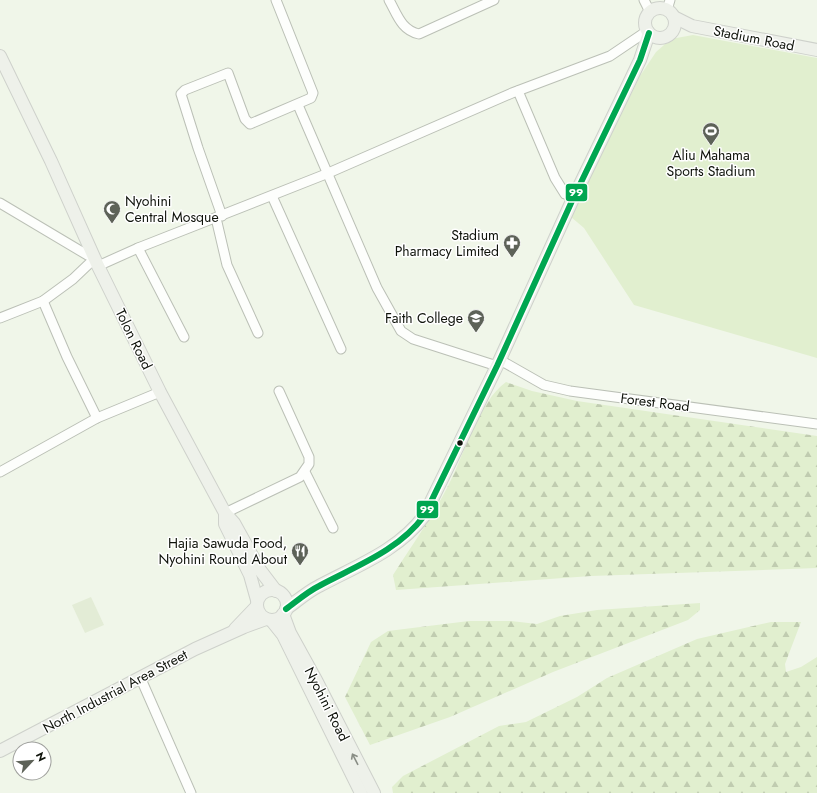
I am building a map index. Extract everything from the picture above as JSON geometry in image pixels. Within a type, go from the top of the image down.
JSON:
[{"type":"main road","points":[[225,513],[225,524],[250,575],[259,614],[269,620],[280,618],[285,612],[317,587],[396,544],[415,528],[424,516],[498,363],[574,198],[640,60],[648,32],[645,23],[650,12],[657,9],[670,9],[675,25],[667,35],[640,60]]},
{"type":"main road","name":"Stadium Road","points":[[670,9],[692,26],[817,50]]},
{"type":"main road","name":"Stadium Road","points":[[667,35],[692,26]]},
{"type":"main road","points":[[648,32],[654,36],[667,35]]},
{"type":"main road","name":"Tolon Road","points":[[0,56],[51,161],[96,263],[160,392],[225,513]]},
{"type":"main road","points":[[225,513],[234,523],[260,570],[286,600],[285,612]]},
{"type":"main road","points":[[257,603],[263,593],[298,592],[317,587]]},
{"type":"main road","name":"North Industrial Area Street","points":[[231,633],[257,603]]},
{"type":"main road","name":"Nyohini Road","points":[[285,612],[290,633],[374,793]]},
{"type":"main road","name":"North Industrial Area Street","points":[[0,750],[141,679],[195,649],[231,633],[269,620]]},
{"type":"main road","name":"Nyohini Road","points":[[269,620],[283,635],[361,793]]},
{"type":"street","points":[[258,333],[227,265],[219,217],[181,94],[185,90],[228,73],[245,119],[250,124],[298,105],[311,98],[313,93],[276,0]]},
{"type":"street","points":[[389,0],[404,27],[418,34],[494,0]]},
{"type":"street","points":[[644,0],[650,12]]},
{"type":"street","points":[[0,318],[43,301],[96,263],[272,196],[518,91],[610,56],[648,32]]},
{"type":"street","points":[[518,91],[555,178],[565,194],[574,198]]},
{"type":"street","name":"Forest Road","points":[[298,105],[326,174],[378,288],[401,331],[413,339],[498,363],[544,385],[570,391],[817,424]]},
{"type":"street","points":[[272,196],[341,349]]},
{"type":"street","points":[[0,203],[96,263]]},
{"type":"street","points":[[138,248],[184,337]]},
{"type":"street","points":[[43,301],[67,357],[97,418]]},
{"type":"street","points":[[225,513],[300,477],[305,472],[309,464],[309,456],[279,391]]},
{"type":"street","points":[[0,472],[97,418],[160,392]]},
{"type":"street","points":[[305,472],[333,528]]},
{"type":"street","points":[[141,679],[191,793]]},
{"type":"shaded area","points":[[91,597],[104,625],[85,633],[72,605]]},
{"type":"green space","name":"Aliu Mahama Sports Stadium","points":[[693,35],[817,58],[817,358],[634,305],[584,228],[571,217],[640,76],[656,52],[671,39]]},
{"type":"green space","points":[[506,382],[532,391],[577,401],[817,436],[817,568],[591,576],[396,590],[393,575],[443,496],[480,415],[496,391]]},
{"type":"green space","points":[[700,603],[700,610],[688,620],[553,672],[450,717],[370,745],[345,697],[371,642],[388,631],[469,621],[511,621],[537,624],[560,616],[597,610]]},
{"type":"green space","points":[[771,622],[801,622],[785,664],[786,672],[801,667],[817,657],[817,793],[393,793],[392,787],[403,776],[499,726],[526,722],[577,697],[607,678],[697,639]]},
{"type":"transit line","name":"99","points":[[286,609],[315,588],[376,557],[402,539],[424,516],[497,366],[572,201],[640,60],[649,33]]},
{"type":"place","name":"Aliu Mahama Sports Stadium","points":[[711,146]]},
{"type":"place","name":"Nyohini Central Mosque","points":[[112,224]]},
{"type":"place","name":"Stadium Pharmacy Limited","points":[[512,258]]},
{"type":"place","name":"Faith College","points":[[476,333]]},
{"type":"place","name":"Hajia Sawuda Food, Nyohini Round About","points":[[300,566]]}]
